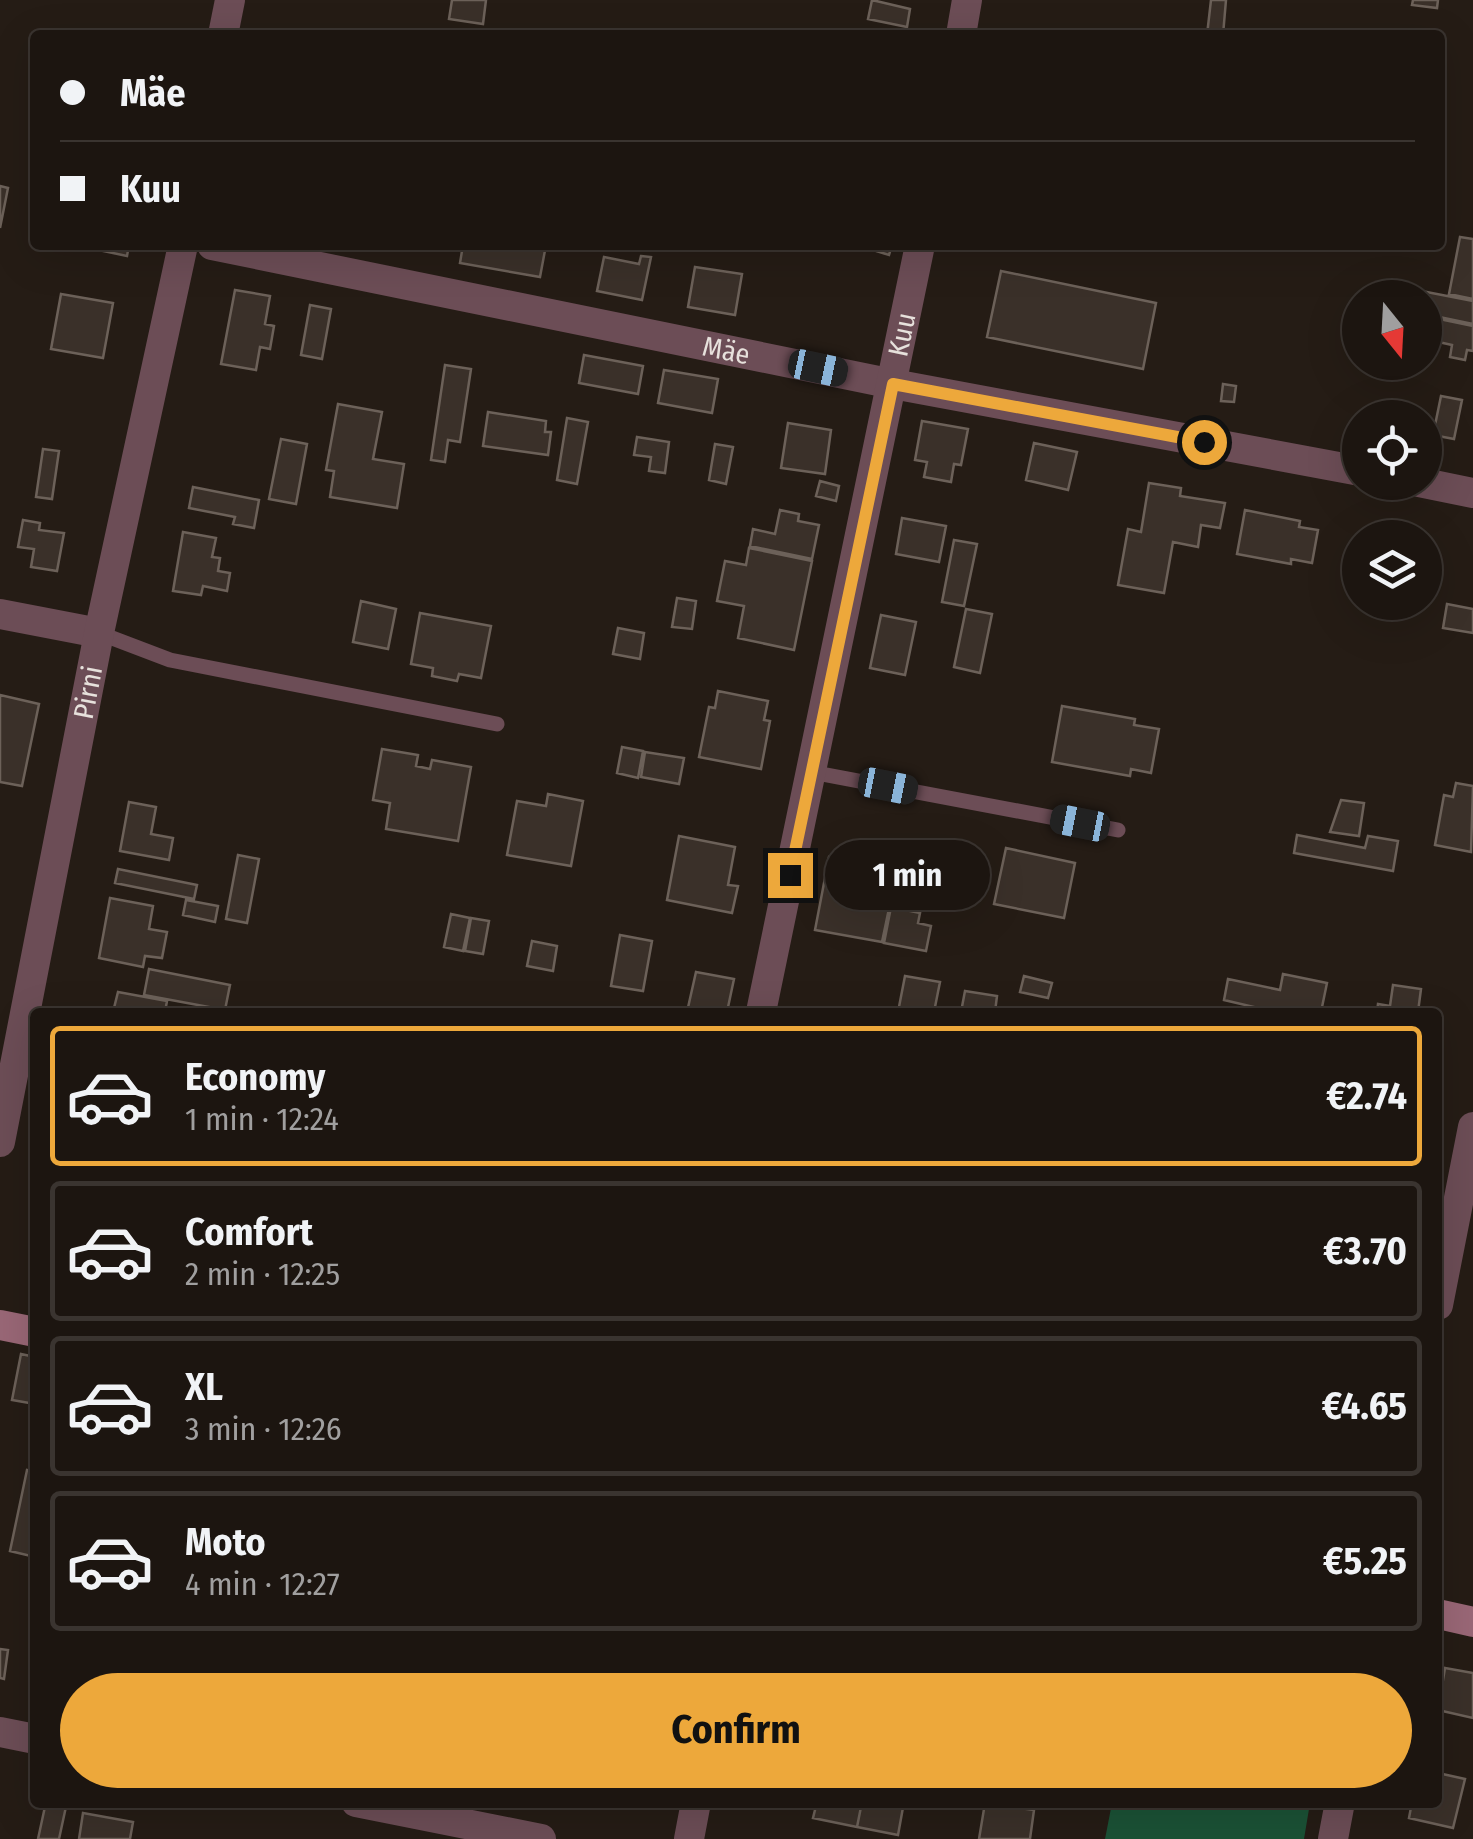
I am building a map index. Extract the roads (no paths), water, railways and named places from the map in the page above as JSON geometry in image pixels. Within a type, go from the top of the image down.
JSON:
[{"type":"street","points":[[225,30],[230,0]]},
{"type":"street","points":[[961,30],[967,0]]},
{"type":"street","name":"Pirni","points":[[0,1142],[99,633],[181,250]]},
{"type":"street","name":"Mäe","points":[[236,250],[893,384],[1342,468]]},
{"type":"street","name":"Kuu","points":[[762,1008],[919,250]]},
{"type":"street","points":[[1442,486],[1473,492]]},
{"type":"street","points":[[0,614],[99,633]]},
{"type":"street","points":[[1442,1285],[1473,1127]]},
{"type":"street","points":[[0,1325],[30,1331]]},
{"type":"street","points":[[1442,1615],[1473,1622]]},
{"type":"street","points":[[0,1732],[30,1738]]},
{"type":"street","points":[[386,1808],[541,1839]]},
{"type":"street","points":[[689,1839],[695,1808]]},
{"type":"street","points":[[1333,1839],[1339,1808]]},
{"type":"lane","points":[[99,633],[170,660],[498,724]]},
{"type":"lane","points":[[812,772],[1118,830]]}]
